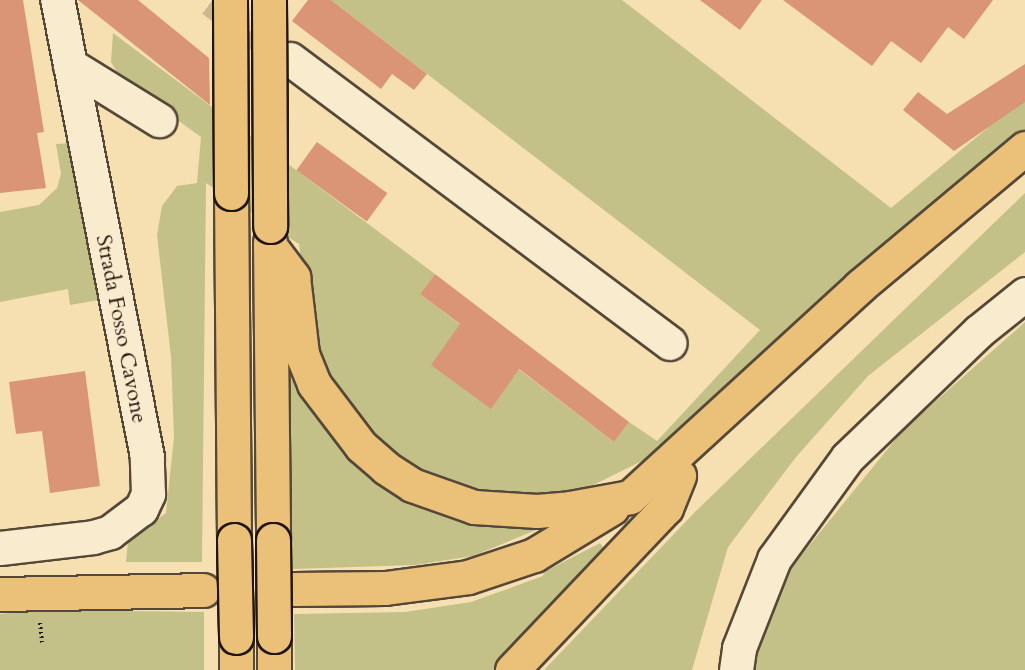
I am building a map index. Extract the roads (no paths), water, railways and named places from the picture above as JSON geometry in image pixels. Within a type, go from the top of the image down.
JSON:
[{"type":"highway","points":[[230,0],[236,670]]},
{"type":"highway","points":[[269,0],[274,670]]},
{"type":"highway","points":[[270,236],[293,277],[302,354],[314,384],[361,446],[386,468],[412,485],[474,507],[537,511],[630,497],[860,286],[1025,148]]},
{"type":"highway","points":[[294,589],[415,586],[502,568],[534,555],[630,497],[679,476],[866,303],[1025,175]]},
{"type":"highway","points":[[512,670],[666,508],[679,476]]},
{"type":"highway","points":[[0,594],[203,590]]},
{"type":"street","name":"Strada Fosso Cavone","points":[[0,548],[93,537],[110,532],[141,509],[148,494],[147,457],[57,0]]},
{"type":"street","points":[[290,59],[669,343]]},
{"type":"street","points":[[70,65],[159,120]]},
{"type":"street","points":[[736,670],[739,648],[774,559],[847,458],[979,331],[1025,294]]},
{"type":"tunnel","points":[[212,0],[290,58]]}]
